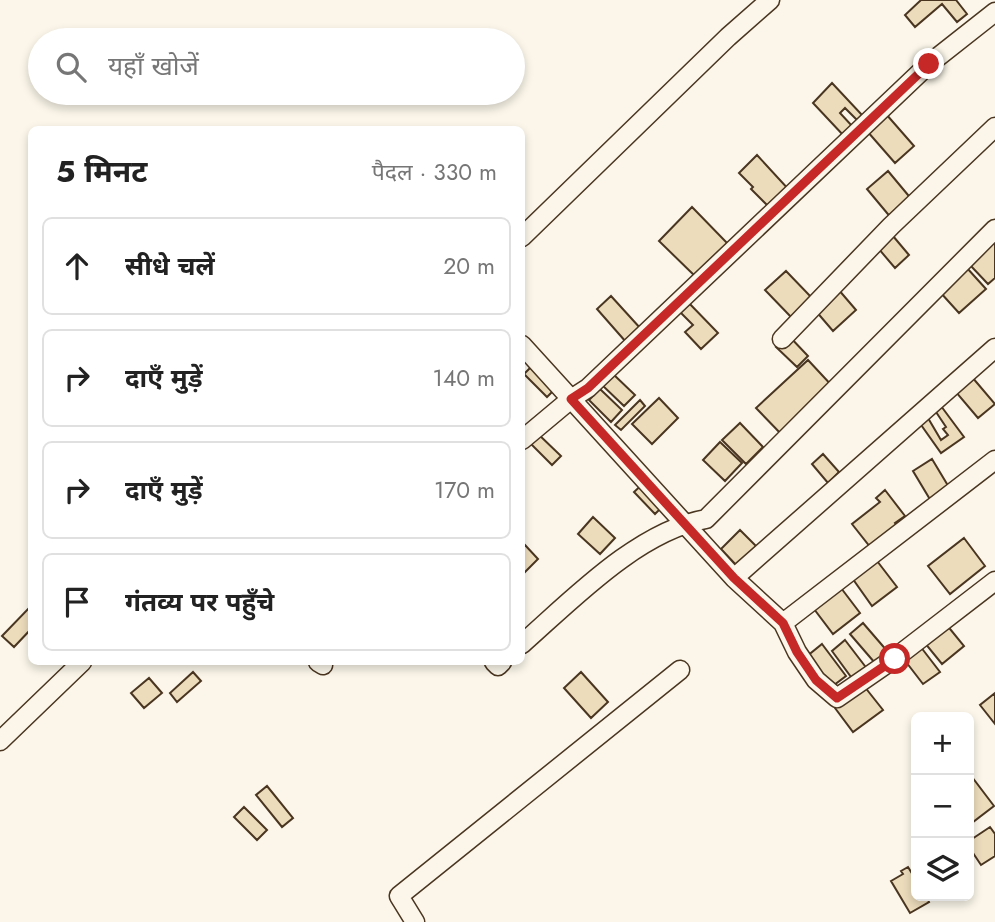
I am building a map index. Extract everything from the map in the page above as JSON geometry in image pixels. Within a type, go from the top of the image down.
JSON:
[{"type":"street","points":[[525,234],[728,37],[770,0]]},
{"type":"street","points":[[525,437],[588,388],[929,64],[995,12]]},
{"type":"street","points":[[782,339],[891,226],[995,127]]},
{"type":"street","points":[[525,641],[614,563],[685,523],[706,519],[995,229]]},
{"type":"street","points":[[525,348],[734,578],[783,623],[797,652],[816,680],[837,698],[895,659],[995,580]]},
{"type":"street","points":[[734,578],[995,348]]},
{"type":"street","points":[[783,623],[995,460]]},
{"type":"street","points":[[0,741],[79,665]]},
{"type":"street","points":[[415,922],[398,897],[680,670]]},
{"type":"building","points":[[921,0],[956,0],[967,14],[957,22],[942,4],[915,27],[905,15]]},
{"type":"building","points":[[832,83],[862,115],[857,120],[845,108],[840,113],[853,127],[844,136],[813,103]]},
{"type":"building","points":[[886,114],[914,146],[895,163],[867,131]]},
{"type":"building","points":[[757,155],[791,192],[773,211],[739,173]]},
{"type":"building","points":[[888,171],[913,201],[892,219],[867,189]]},
{"type":"building","points":[[692,207],[729,245],[697,278],[659,241]]},
{"type":"building","points":[[893,236],[909,255],[895,268],[878,248]]},
{"type":"building","points":[[995,241],[995,278],[988,284],[970,265]]},
{"type":"building","points":[[967,268],[986,289],[959,313],[940,292]]},
{"type":"building","points":[[786,271],[812,298],[792,318],[765,290]]},
{"type":"building","points":[[838,289],[856,310],[833,331],[815,310]]},
{"type":"building","points":[[611,296],[641,329],[626,342],[597,309]]},
{"type":"building","points":[[686,300],[718,333],[701,349],[685,332],[693,325],[677,309]]},
{"type":"building","points":[[788,335],[808,356],[797,367],[776,347]]},
{"type":"building","points":[[808,360],[835,389],[784,437],[756,408]]},
{"type":"building","points":[[535,363],[558,386],[547,397],[525,373]]},
{"type":"building","points":[[612,373],[635,395],[624,406],[602,385]]},
{"type":"building","points":[[972,377],[995,404],[978,418],[955,391]]},
{"type":"building","points":[[600,389],[622,410],[611,422],[589,400]]},
{"type":"building","points":[[659,398],[678,418],[652,444],[632,424]]},
{"type":"building","points":[[640,400],[645,406],[621,430],[615,425]]},
{"type":"building","points":[[941,406],[964,437],[941,453],[919,422]],"holes":[[[936,412],[946,427],[943,429],[948,435],[941,440],[928,418]]]},
{"type":"building","points":[[740,423],[763,447],[746,464],[722,440]]},
{"type":"building","points":[[536,432],[561,456],[552,465],[528,441]]},
{"type":"building","points":[[720,442],[742,463],[725,481],[703,460]]},
{"type":"building","points":[[823,454],[839,472],[828,483],[812,464]]},
{"type":"building","points":[[932,459],[950,489],[931,501],[913,471]]},
{"type":"building","points":[[646,481],[666,503],[655,514],[634,492]]},
{"type":"building","points":[[885,490],[905,516],[895,523],[898,527],[871,548],[852,524],[880,502],[876,498]]},
{"type":"building","points":[[593,517],[615,538],[600,554],[578,534]]},
{"type":"building","points":[[740,530],[757,547],[738,567],[721,549]]},
{"type":"building","points":[[964,538],[985,566],[950,594],[928,566]]},
{"type":"building","points":[[525,545],[538,559],[525,572]]},
{"type":"building","points":[[874,557],[897,587],[872,606],[850,575]]},
{"type":"building","points":[[838,584],[860,613],[833,634],[811,605]]},
{"type":"building","points":[[28,609],[28,632],[14,647],[2,636]]},
{"type":"building","points":[[863,623],[888,652],[875,663],[850,634]]},
{"type":"building","points":[[946,624],[964,646],[942,664],[924,642]]},
{"type":"building","points":[[845,640],[868,670],[854,681],[832,651]]},
{"type":"building","points":[[822,644],[846,676],[830,688],[806,657]]},
{"type":"building","points":[[920,646],[940,672],[923,684],[903,658]]},
{"type":"building","points":[[193,672],[201,681],[177,702],[170,693]]},
{"type":"building","points":[[581,672],[608,702],[591,718],[564,688]]},
{"type":"building","points":[[149,678],[162,693],[144,708],[131,693]]},
{"type":"building","points":[[864,686],[883,710],[853,732],[835,708]]},
{"type":"building","points":[[995,693],[995,724],[980,705]]},
{"type":"building","points":[[974,780],[994,806],[974,821]]},
{"type":"building","points":[[267,786],[293,818],[282,827],[256,795]]},
{"type":"building","points":[[244,807],[267,830],[257,840],[234,817]]},
{"type":"building","points":[[990,827],[995,834],[995,856],[981,865],[974,854],[974,838]]},
{"type":"building","points":[[908,867],[911,872],[911,901],[929,902],[910,913],[891,881],[903,874],[901,871]]},
{"type":"route","points":[[895,659],[837,698],[816,680],[797,652],[783,623],[734,578],[571,399],[588,388],[929,64]]}]
